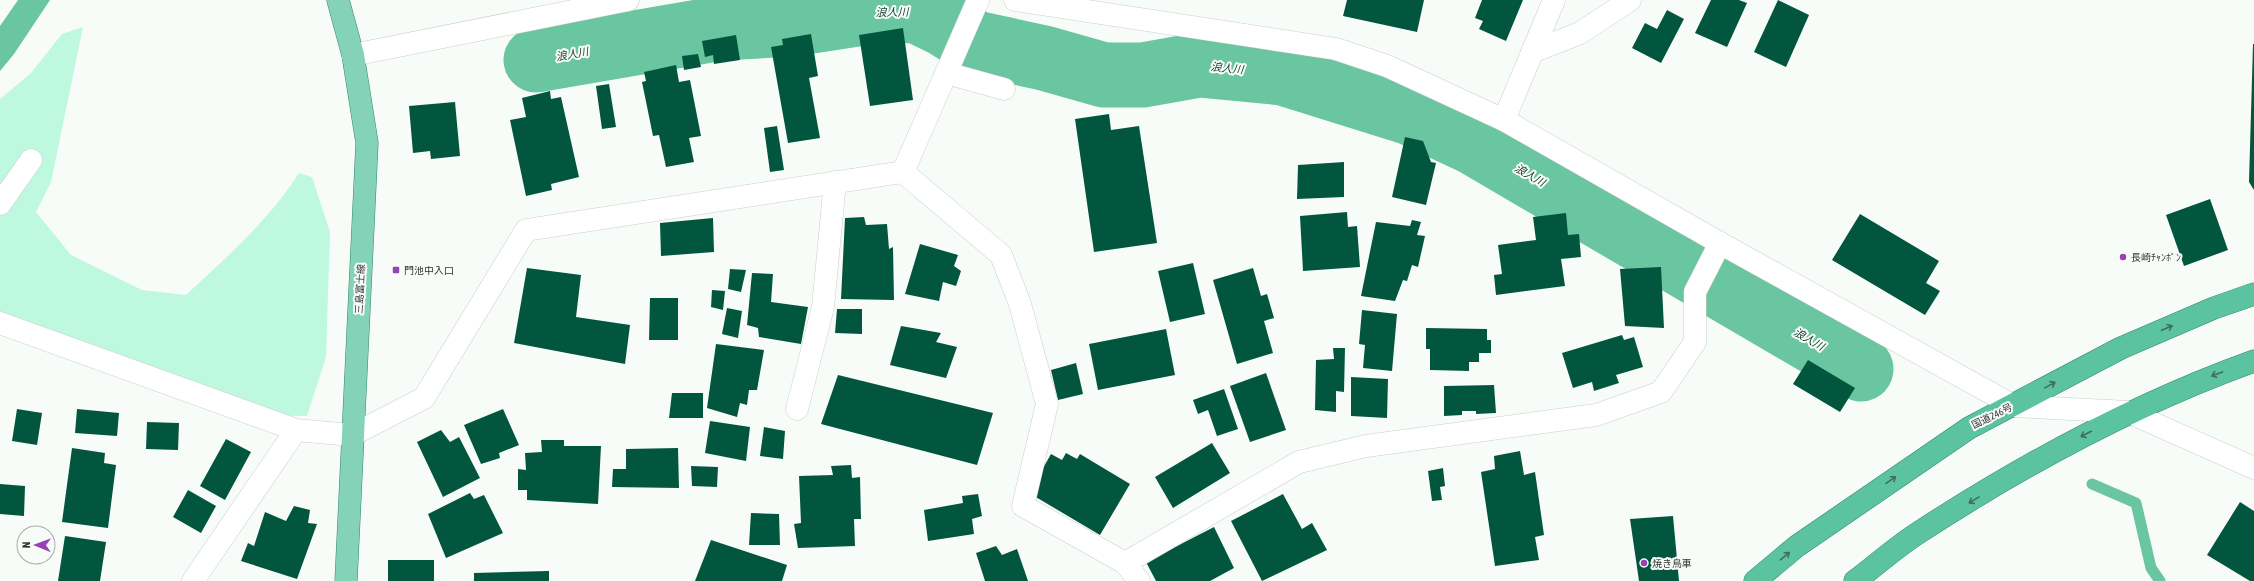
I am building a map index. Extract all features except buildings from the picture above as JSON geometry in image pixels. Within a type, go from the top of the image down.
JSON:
[{"type":"highway","name":"国道246号","points":[[1755,581],[1797,546],[1969,428],[2014,406],[2121,348],[2214,308],[2254,294]]},
{"type":"highway","points":[[1855,581],[1921,532],[2066,444],[2128,412],[2201,380],[2254,361]]},
{"type":"main road","name":"三島富士線","points":[[338,0],[353,55],[367,143],[346,581]]},
{"type":"street","points":[[353,55],[628,0]]},
{"type":"street","points":[[903,172],[978,0]]},
{"type":"street","points":[[1014,0],[1336,49],[1387,66],[1504,120],[1720,243],[2014,406],[2128,412],[2254,468]]},
{"type":"street","points":[[1504,120],[1554,0]]},
{"type":"street","points":[[1532,52],[1580,33],[1630,0]]},
{"type":"street","points":[[946,73],[1004,89]]},
{"type":"street","points":[[0,204],[31,160]]},
{"type":"street","points":[[0,323],[296,430],[352,435],[424,398],[526,230],[903,172],[1002,255],[1020,304],[1047,404],[1023,506],[1125,563],[1139,581]]},
{"type":"street","points":[[797,409],[823,307],[835,182]]},
{"type":"street","points":[[1125,563],[1299,462],[1366,446],[1596,415],[1661,392],[1695,342],[1695,292],[1720,243]]},
{"type":"street","points":[[193,581],[296,430]]},
{"type":"shaded area","points":[[18,0],[50,0],[14,54],[0,71],[0,26]]},
{"type":"shaded area","points":[[83,27],[51,182],[36,212],[71,255],[142,290],[186,295],[232,252],[261,222],[299,173],[312,177],[330,232],[326,357],[307,416],[239,415],[0,328],[0,99],[31,73],[62,34]]},
{"type":"waterway","name":"浪人川","points":[[536,60],[722,28],[793,24],[884,10],[917,11],[944,24],[975,43],[1044,58],[1104,75],[1143,75],[1199,65],[1283,73],[1411,113],[1473,142],[1861,369]]},
{"type":"waterway","points":[[2092,484],[2136,503],[2151,568],[2160,581]]},
{"type":"place","name":"長崎ﾁｬﾝﾎﾟﾝ","points":[[2123,257]]},
{"type":"place","name":"門池中入口","points":[[396,270]]},
{"type":"place","name":"焼き鳥車","points":[[1644,563]]}]
